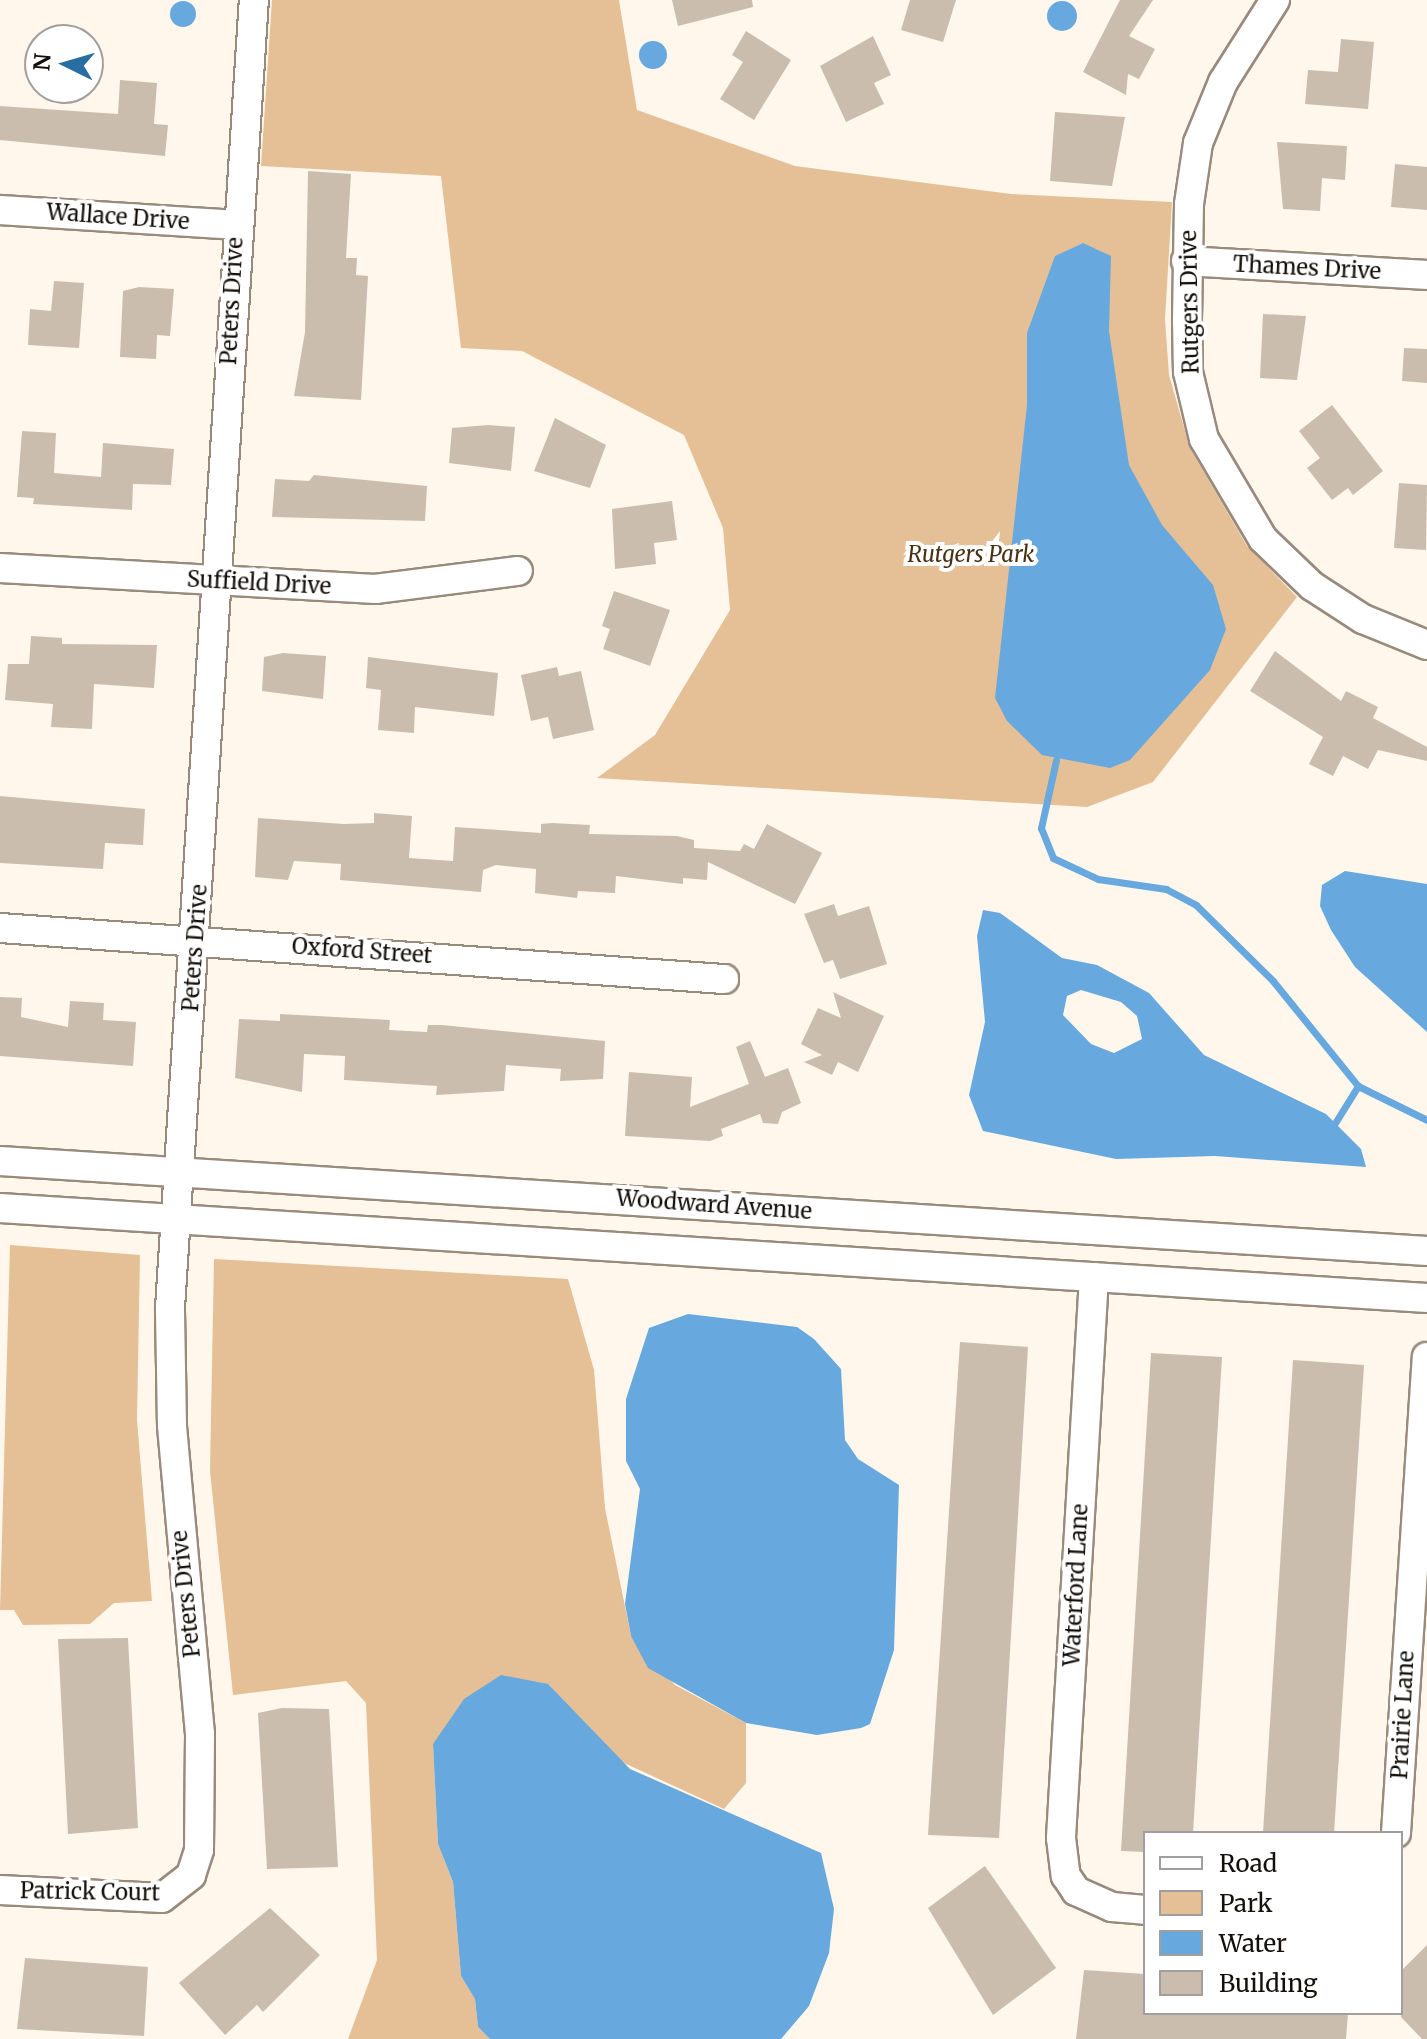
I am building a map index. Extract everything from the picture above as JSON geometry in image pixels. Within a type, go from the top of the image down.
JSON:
[{"type":"street","name":"Peters Drive","points":[[179,1889],[199,1850],[202,1780],[172,1426],[176,1218],[236,225],[254,0]]},
{"type":"street","name":"Rutgers Drive","points":[[1275,0],[1223,82],[1198,143],[1186,261],[1188,372],[1204,439],[1263,539],[1312,586],[1363,619],[1427,645]]},
{"type":"street","name":"Wallace Drive","points":[[0,210],[236,225]]},
{"type":"street","name":"Thames Drive","points":[[1186,261],[1427,275]]},
{"type":"street","name":"Suffield Drive","points":[[0,568],[375,589],[518,571]]},
{"type":"street","name":"Oxford Street","points":[[0,928],[724,979]]},
{"type":"street","name":"Woodward Avenue","points":[[0,1161],[1427,1251]]},
{"type":"street","points":[[0,1208],[1427,1298]]},
{"type":"street","name":"Waterford Lane","points":[[1094,1277],[1061,1838],[1066,1876],[1076,1891],[1112,1907],[1143,1910]]},
{"type":"street","name":"Prairie Lane","points":[[1396,1831],[1427,1357]]},
{"type":"street","name":"Patrick Court","points":[[0,1890],[162,1898],[179,1889]]},
{"type":"green space","name":"Rutgers Park","points":[[272,0],[619,0],[637,110],[795,166],[1011,194],[1172,202],[1165,319],[1169,375],[1190,448],[1247,546],[1297,597],[1153,782],[1087,807],[597,778],[655,735],[730,610],[723,528],[684,435],[522,351],[461,348],[441,176],[261,166]]},
{"type":"green space","points":[[10,1245],[140,1255],[137,1420],[152,1601],[114,1603],[90,1624],[23,1625],[14,1610],[0,1610]]},
{"type":"green space","points":[[214,1259],[568,1279],[594,1370],[605,1508],[631,1636],[675,1685],[746,1723],[746,1783],[724,1809],[611,1757],[548,1684],[433,1744],[438,1844],[453,1882],[461,1976],[475,1999],[478,2027],[490,2039],[348,2039],[377,1960],[366,1703],[346,1681],[233,1695],[210,1471]]},
{"type":"water","points":[[183,1],[192,5],[196,14],[192,23],[183,27],[174,23],[170,14],[174,5]]},
{"type":"water","points":[[1062,1],[1072,6],[1077,16],[1072,26],[1062,31],[1052,26],[1047,16],[1052,6]]},
{"type":"water","points":[[653,41],[663,45],[667,55],[663,65],[653,69],[643,65],[639,55],[643,45]]},
{"type":"water","points":[[1083,243],[1111,256],[1109,331],[1129,465],[1162,525],[1213,585],[1226,629],[1210,670],[1130,760],[1110,768],[1042,755],[1007,721],[995,698],[1027,405],[1027,333],[1055,256]]},
{"type":"water","points":[[1345,871],[1427,884],[1427,1032],[1355,967],[1331,930],[1320,906],[1322,885]]},
{"type":"water","points":[[983,910],[1000,913],[1062,958],[1097,965],[1149,993],[1204,1055],[1326,1114],[1361,1149],[1366,1167],[1215,1156],[1116,1159],[983,1131],[969,1095],[985,1022],[977,936]],"holes":[[[1081,990],[1121,1002],[1137,1016],[1142,1039],[1114,1053],[1091,1044],[1063,1015],[1067,996]]]},
{"type":"water","points":[[688,1314],[797,1327],[814,1339],[841,1369],[845,1440],[858,1459],[899,1485],[894,1650],[870,1724],[861,1728],[817,1735],[746,1723],[648,1668],[631,1636],[625,1604],[640,1489],[626,1461],[626,1399],[649,1328]]},
{"type":"water","points":[[501,1675],[548,1684],[630,1769],[821,1853],[834,1909],[829,1953],[809,2006],[781,2039],[490,2039],[478,2027],[475,1999],[461,1976],[453,1882],[438,1844],[433,1744],[464,1699]]},
{"type":"building","points":[[672,0],[752,0],[753,7],[678,26]]},
{"type":"building","points":[[910,0],[956,0],[943,42],[901,30]]},
{"type":"building","points":[[1120,0],[1153,0],[1129,36],[1155,49],[1139,79],[1128,74],[1126,95],[1083,72]]},
{"type":"building","points":[[746,31],[791,60],[754,120],[720,99],[743,62],[732,55]]},
{"type":"building","points":[[873,36],[891,75],[874,83],[884,104],[846,122],[820,66]]},
{"type":"building","points":[[1341,39],[1374,42],[1368,109],[1305,104],[1308,70],[1338,72]]},
{"type":"building","points":[[120,80],[157,83],[154,124],[168,125],[165,156],[0,140],[0,106],[118,114]]},
{"type":"building","points":[[1055,112],[1125,117],[1112,186],[1050,181]]},
{"type":"building","points":[[1277,142],[1347,146],[1345,180],[1322,178],[1320,211],[1283,209]]},
{"type":"building","points":[[1395,164],[1427,167],[1427,210],[1391,207]]},
{"type":"building","points":[[308,171],[351,174],[346,258],[357,258],[356,275],[368,276],[361,400],[294,396],[305,332]]},
{"type":"building","points":[[54,281],[84,283],[79,348],[28,345],[30,309],[51,311]]},
{"type":"building","points":[[139,287],[174,289],[170,336],[157,335],[156,359],[120,357],[123,291]]},
{"type":"building","points":[[1263,314],[1306,316],[1297,380],[1260,378]]},
{"type":"building","points":[[1404,348],[1427,349],[1427,383],[1402,381]]},
{"type":"building","points":[[1332,405],[1383,471],[1353,495],[1348,488],[1332,500],[1307,468],[1320,458],[1299,431]]},
{"type":"building","points":[[555,418],[606,445],[590,488],[534,471]]},
{"type":"building","points":[[488,425],[515,427],[511,471],[449,463],[452,428]]},
{"type":"building","points":[[22,431],[56,433],[54,473],[101,477],[103,443],[174,449],[171,485],[133,484],[132,510],[33,504],[34,498],[17,497]]},
{"type":"building","points":[[314,475],[427,486],[425,521],[272,517],[275,479],[309,481]]},
{"type":"building","points":[[1399,483],[1427,485],[1426,550],[1394,548]]},
{"type":"building","points":[[672,501],[677,540],[654,543],[656,564],[615,569],[612,509]]},
{"type":"building","points":[[614,591],[670,610],[650,666],[603,649],[610,629],[602,626]]},
{"type":"building","points":[[31,636],[62,638],[62,644],[157,645],[154,688],[94,684],[92,729],[51,727],[53,704],[5,700],[8,664],[29,664]]},
{"type":"building","points":[[1275,651],[1341,701],[1346,691],[1378,707],[1373,718],[1427,747],[1427,761],[1378,750],[1368,769],[1343,756],[1333,776],[1309,764],[1323,737],[1250,691]]},
{"type":"building","points":[[283,653],[326,656],[323,699],[262,691],[264,657]]},
{"type":"building","points":[[368,657],[498,673],[494,716],[415,707],[414,733],[378,730],[381,690],[366,688]]},
{"type":"building","points":[[557,667],[559,676],[581,671],[594,730],[553,739],[548,717],[531,721],[521,675]]},
{"type":"building","points":[[0,796],[145,809],[143,845],[105,843],[103,869],[0,863]]},
{"type":"building","points":[[374,813],[412,816],[409,858],[453,861],[455,827],[541,833],[541,824],[552,823],[590,825],[589,834],[677,836],[694,840],[694,848],[740,851],[744,844],[754,849],[767,824],[822,853],[795,904],[708,862],[707,880],[683,878],[683,884],[616,876],[615,893],[578,891],[577,898],[535,893],[536,869],[496,865],[483,870],[481,892],[340,880],[341,864],[294,861],[288,880],[255,877],[258,818],[374,823]]},
{"type":"building","points":[[834,904],[838,916],[869,906],[887,964],[840,979],[833,960],[824,963],[804,914]]},
{"type":"building","points":[[833,992],[884,1016],[858,1072],[838,1062],[832,1075],[804,1062],[822,1055],[801,1044],[818,1008],[841,1018]]},
{"type":"building","points":[[0,997],[22,998],[21,1017],[68,1027],[70,1001],[104,1003],[103,1020],[136,1022],[133,1066],[0,1056]]},
{"type":"building","points":[[280,1014],[390,1020],[389,1030],[427,1032],[428,1025],[442,1025],[605,1041],[603,1079],[560,1081],[561,1069],[506,1065],[504,1091],[436,1095],[437,1086],[344,1080],[345,1056],[304,1054],[302,1092],[235,1078],[239,1019],[280,1021]]},
{"type":"building","points":[[750,1041],[765,1077],[788,1068],[801,1103],[782,1112],[778,1124],[763,1123],[760,1114],[721,1129],[723,1136],[710,1141],[625,1136],[629,1072],[692,1077],[690,1107],[749,1084],[736,1047]]},
{"type":"building","points":[[960,1342],[1028,1347],[999,1838],[928,1835]]},
{"type":"building","points":[[1151,1353],[1222,1357],[1193,1831],[1143,1831],[1143,1852],[1121,1851]]},
{"type":"building","points":[[1293,1360],[1364,1365],[1334,1831],[1263,1831]]},
{"type":"building","points":[[128,1638],[138,1828],[68,1834],[58,1639]]},
{"type":"building","points":[[282,1708],[329,1709],[338,1867],[267,1869],[258,1713]]},
{"type":"building","points":[[985,1866],[1056,1968],[993,2015],[928,1908]]},
{"type":"building","points":[[270,1908],[320,1955],[263,2012],[257,2005],[225,2035],[179,1983]]},
{"type":"building","points":[[1427,1945],[1427,2039],[1422,2039],[1401,2017],[1403,1969]]},
{"type":"building","points":[[25,1958],[148,1967],[144,2036],[17,2029]]},
{"type":"building","points":[[1084,1970],[1143,1974],[1143,2015],[1348,2015],[1346,2039],[1076,2039]]},
{"type":"waterway","points":[[1056,760],[1041,828],[1053,858],[1098,879],[1166,889],[1196,905],[1273,981],[1358,1086],[1427,1120]]},
{"type":"waterway","points":[[1335,1123],[1358,1086]]}]
